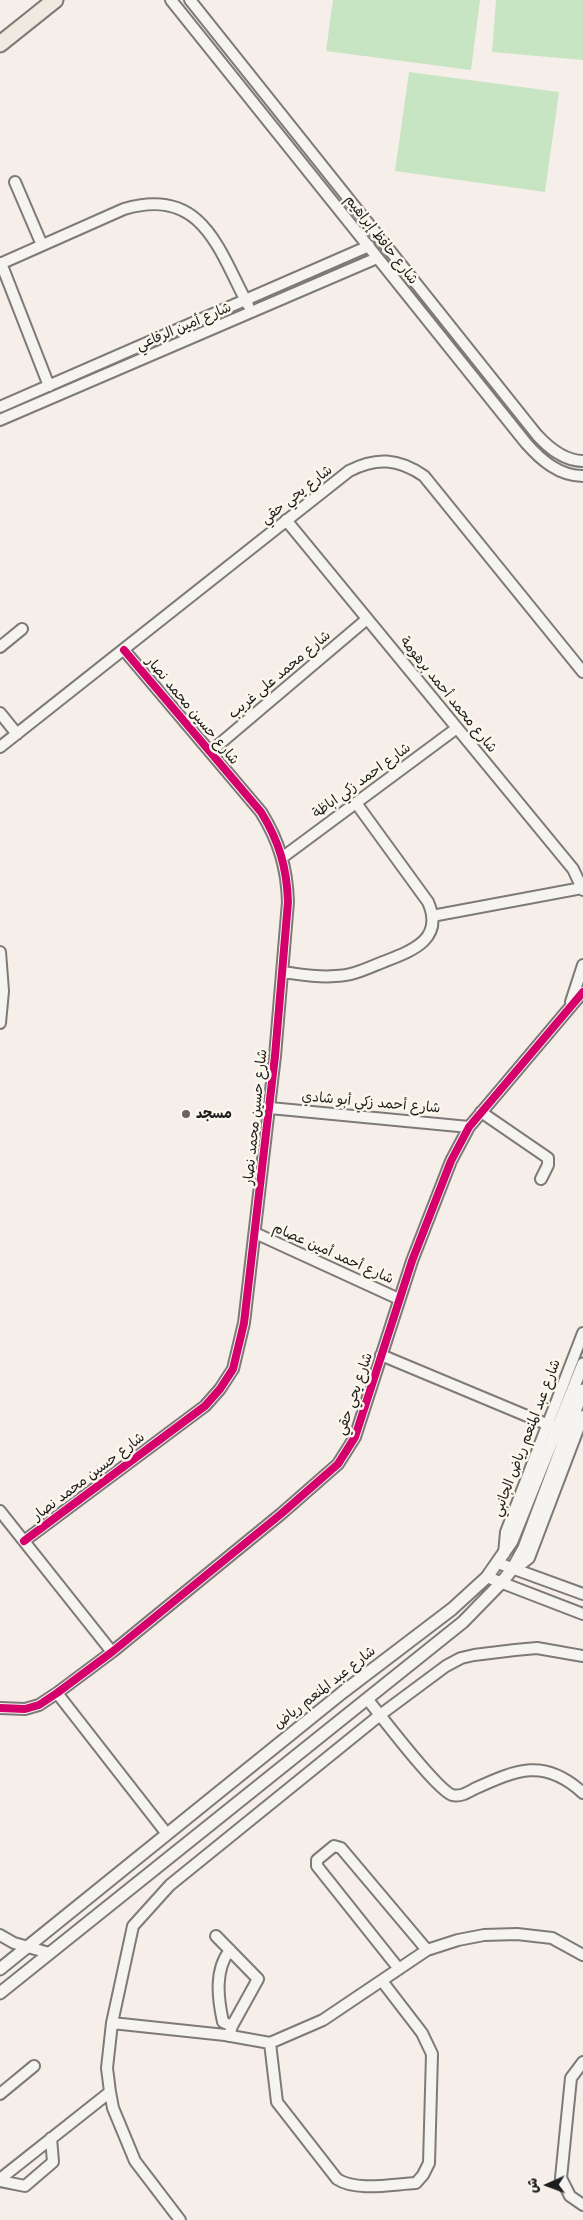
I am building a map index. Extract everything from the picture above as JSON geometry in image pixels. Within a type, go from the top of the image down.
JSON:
[{"type":"main road","points":[[0,44],[55,0]]},
{"type":"street","name":"شارع حافظ إبراهيم","points":[[190,0],[546,444],[566,458],[583,461]]},
{"type":"street","name":"شارع حافظ إبراهيم","points":[[173,1],[487,396],[537,455],[562,473],[583,476]]},
{"type":"street","points":[[308,169],[318,160]]},
{"type":"street","points":[[15,182],[42,245]]},
{"type":"street","points":[[50,386],[1,264],[124,209],[144,203],[165,203],[185,210],[202,223],[214,241],[252,312]]},
{"type":"street","name":"شارع أمين الرفاعي","points":[[0,408],[368,246]]},
{"type":"street","name":"شارع أمين الرفاعي","points":[[0,420],[377,258]]},
{"type":"street","points":[[134,350],[138,362]]},
{"type":"street","points":[[487,396],[499,386]]},
{"type":"street","name":"شارع يحي حقي","points":[[0,747],[349,471],[363,464],[379,460],[395,461],[410,467],[424,476],[583,672]]},
{"type":"street","name":"شارع محمد أحمد برهومة","points":[[286,520],[573,869],[583,889]]},
{"type":"street","name":"شارع محمد على غريب","points":[[210,752],[367,619]]},
{"type":"street","points":[[0,647],[22,629]]},
{"type":"street","name":"شارع حسين محمد نصار","points":[[24,1541],[205,1406],[220,1389],[233,1369],[240,1346],[270,1108],[288,902],[288,879],[283,857],[274,833],[261,812],[124,650]]},
{"type":"street","points":[[0,713],[17,734]]},
{"type":"street","name":"شارع احمد زكي اباظة","points":[[283,857],[457,728]]},
{"type":"street","points":[[282,972],[336,976],[361,971],[418,948],[430,933],[432,916],[424,897],[356,803]]},
{"type":"street","points":[[432,916],[583,889]]},
{"type":"street","points":[[0,952],[3,991],[0,1023]]},
{"type":"street","points":[[570,1006],[583,965]]},
{"type":"street","name":"شارع يحي حقي","points":[[0,1708],[25,1709],[39,1705],[57,1693],[112,1652],[281,1514],[338,1464],[355,1437],[437,1194],[469,1126],[583,992]]},
{"type":"street","name":"شارع أحمد زكي أبو شادي","points":[[270,1108],[469,1126]]},
{"type":"street","points":[[481,1112],[546,1156],[549,1163],[541,1179]]},
{"type":"street","name":"شارع أحمد أمين عصام","points":[[255,1233],[400,1299]]},
{"type":"street","name":"شارع عبد المنعم رياض الجانبي","points":[[551,1426],[583,1333]]},
{"type":"street","points":[[382,1355],[551,1426]]},
{"type":"street","name":"شارع عبد المنعم رياض","points":[[0,1969],[343,1692],[452,1609],[487,1577],[501,1559],[518,1526],[551,1426],[583,1364]]},
{"type":"street","points":[[0,1993],[218,1817],[368,1700],[463,1622],[502,1582],[514,1567],[530,1531],[583,1390]]},
{"type":"street","points":[[514,1567],[520,1565],[528,1558],[583,1416]]},
{"type":"street","points":[[0,1511],[112,1652]]},
{"type":"street","points":[[501,1559],[514,1567],[583,1594]]},
{"type":"street","points":[[487,1577],[583,1614]]},
{"type":"street","points":[[180,2220],[135,2161],[113,2108],[110,2092],[107,2068],[112,2023],[129,1937],[133,1926],[170,1885],[380,1715],[446,1666],[461,1658],[488,1652],[537,1648],[583,1656]]},
{"type":"street","points":[[57,1693],[167,1834]]},
{"type":"street","points":[[368,1700],[420,1763],[450,1794],[461,1796],[511,1772],[528,1770],[547,1771],[560,1776],[573,1783],[583,1793]]},
{"type":"street","points":[[239,1776],[238,1787],[244,1794],[249,1794]]},
{"type":"street","points":[[207,1801],[215,1805],[218,1817]]},
{"type":"street","points":[[399,1969],[318,1869],[317,1860],[334,1846],[341,1848],[428,1950]]},
{"type":"street","points":[[112,2023],[230,2031],[270,2042],[323,2020],[428,1950],[484,1935],[517,1934],[552,1938],[583,1955]]},
{"type":"street","points":[[0,1935],[28,1947],[49,1953]]},
{"type":"street","points":[[216,1936],[258,1981],[230,2031]]},
{"type":"street","points":[[230,1950],[224,1958],[221,1969],[219,2002],[223,2022],[230,2031]]},
{"type":"street","points":[[270,2042],[277,2102],[337,2179],[342,2183],[363,2185],[416,2183],[424,2176],[430,2163],[432,2054],[422,2032],[382,1981]]},
{"type":"street","points":[[583,2062],[571,2078],[561,2178],[570,2196],[583,2205]]},
{"type":"street","points":[[0,2094],[34,2066]]},
{"type":"street","points":[[0,2180],[110,2092]]},
{"type":"street","points":[[0,2180],[25,2186],[53,2162],[51,2138]]},
{"type":"green space","points":[[333,0],[480,0],[471,70],[326,51]]},
{"type":"green space","points":[[496,0],[583,0],[583,60],[492,52]]},
{"type":"green space","points":[[409,72],[559,92],[545,192],[395,171]]},
{"type":"cycle path","points":[[24,1541],[205,1406],[220,1389],[233,1369],[244,1323],[275,1056],[288,902],[284,866],[277,844],[261,812],[124,650]]},
{"type":"cycle path","points":[[0,1708],[25,1709],[39,1705],[57,1693],[112,1652],[281,1514],[338,1464],[355,1437],[412,1261],[451,1161],[469,1127],[583,992]]},
{"type":"place","name":"مسجد","points":[[186,1114]]}]
